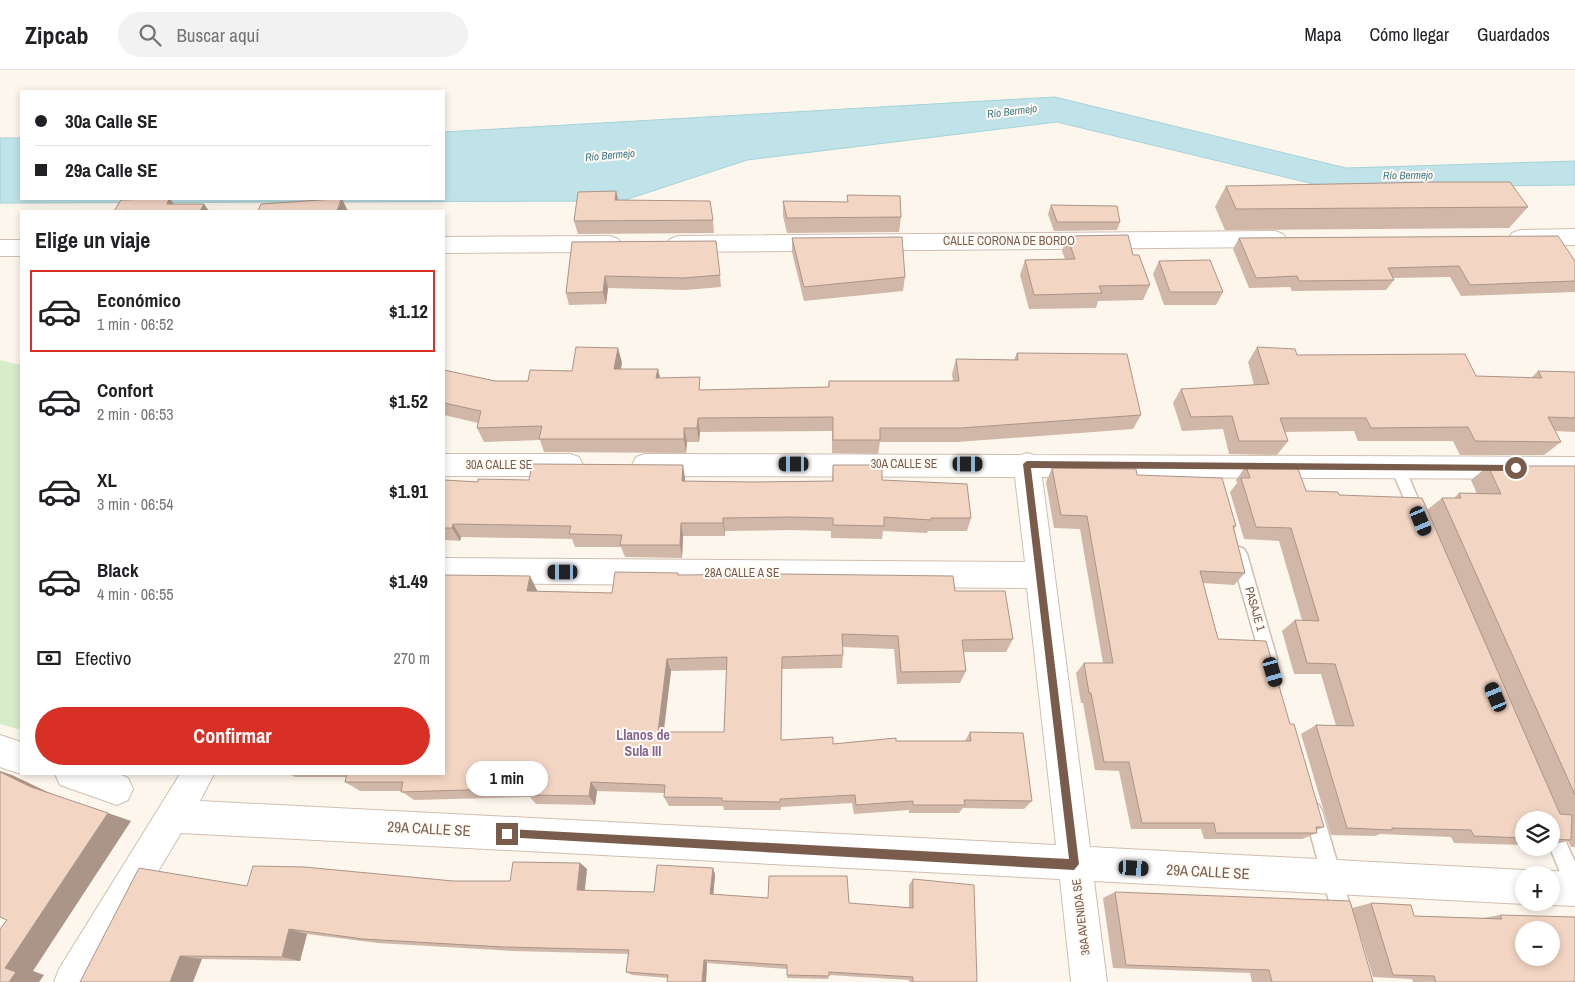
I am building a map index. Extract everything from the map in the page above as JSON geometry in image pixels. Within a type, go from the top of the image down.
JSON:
[{"type":"street","points":[[1496,238],[1575,237]]},
{"type":"street","name":"CALLE CORONA DE BORDO","points":[[662,244],[1297,239]]},
{"type":"street","points":[[445,245],[632,244]]},
{"type":"street","points":[[0,248],[20,248]]},
{"type":"street","name":"30A CALLE SE","points":[[622,465],[1027,464],[1217,476],[1398,468],[1575,468]]},
{"type":"street","name":"36A AVENIDA SE","points":[[1027,464],[1089,982]]},
{"type":"street","name":"30A CALLE SE","points":[[445,465],[592,465]]},
{"type":"street","name":"28A CALLE A SE","points":[[445,571],[1040,575]]},
{"type":"street","points":[[0,751],[20,758]]},
{"type":"street","points":[[74,775],[117,789]]},
{"type":"street","points":[[72,982],[197,775]]},
{"type":"street","name":"29A CALLE SE","points":[[174,816],[1515,887]]},
{"type":"street","points":[[1560,888],[1575,889]]},
{"type":"lane","points":[[1398,468],[1425,531]]},
{"type":"lane","name":"PASAJE 1","points":[[1236,543],[1274,677]]},
{"type":"lane","points":[[1307,792],[1348,935]]},
{"type":"lane","points":[[1560,849],[1575,884]]},
{"type":"green space","points":[[0,360],[20,365],[20,730],[0,724]]},
{"type":"water","name":"Río Bermejo","points":[[1055,97],[1346,168],[1575,161],[1575,185],[1330,188],[1057,122],[747,160],[622,201],[0,203],[0,138],[20,138],[20,200],[445,200],[445,132]]},
{"type":"building","points":[[1510,182],[1528,207],[1236,209],[1226,186]]},
{"type":"building","points":[[616,191],[615,200],[710,201],[713,220],[574,221],[578,192]]},
{"type":"building","points":[[847,195],[900,196],[901,217],[787,218],[783,201],[848,202]]},
{"type":"building","points":[[121,200],[169,200],[167,204],[204,204],[201,210],[115,210]]},
{"type":"building","points":[[341,200],[337,210],[258,210],[261,204]]},
{"type":"building","points":[[1051,205],[1117,206],[1120,222],[1057,222]]},
{"type":"building","points":[[1128,235],[1133,255],[1139,255],[1150,285],[1099,286],[1102,293],[1034,295],[1025,260],[1075,259],[1067,236]]},
{"type":"building","points":[[1558,236],[1575,261],[1575,281],[1470,285],[1459,266],[1388,268],[1394,280],[1299,281],[1297,276],[1256,278],[1239,238]]},
{"type":"building","points":[[902,237],[905,277],[804,287],[792,238]]},
{"type":"building","points":[[716,241],[720,275],[683,278],[605,276],[603,292],[566,293],[572,242]]},
{"type":"building","points":[[1210,260],[1223,292],[1170,292],[1159,261]]},
{"type":"building","points":[[576,347],[618,348],[614,369],[658,369],[656,378],[700,377],[699,390],[829,387],[829,381],[959,381],[956,359],[1018,360],[1017,353],[1127,354],[1141,415],[961,428],[880,428],[880,440],[833,440],[833,417],[698,418],[697,428],[684,428],[684,439],[539,439],[542,426],[477,428],[481,411],[445,403],[445,370],[495,381],[528,381],[530,370],[572,371]]},
{"type":"building","points":[[1257,347],[1295,349],[1297,355],[1465,354],[1476,376],[1542,378],[1538,371],[1575,372],[1575,418],[1548,417],[1561,442],[1475,441],[1468,427],[1371,428],[1366,418],[1280,418],[1288,441],[1239,441],[1232,416],[1191,417],[1181,389],[1269,384]]},
{"type":"building","points":[[532,464],[683,465],[682,481],[753,482],[833,481],[833,465],[882,465],[882,480],[967,484],[971,518],[931,518],[931,520],[884,517],[884,526],[833,525],[833,518],[723,518],[723,523],[681,523],[680,545],[620,545],[622,535],[569,534],[571,526],[453,524],[452,528],[445,528],[445,480],[478,482],[478,479],[529,480]]},
{"type":"building","points":[[1246,466],[1297,466],[1306,491],[1338,492],[1339,495],[1422,498],[1559,811],[1515,811],[1515,838],[1474,836],[1471,830],[1347,828],[1316,725],[1354,726],[1335,664],[1307,663],[1295,620],[1319,621],[1291,528],[1256,527],[1241,478],[1250,478]]},
{"type":"building","points":[[1488,466],[1575,466],[1575,795],[1442,498],[1461,498],[1459,493],[1501,494]]},
{"type":"building","points":[[1052,468],[1136,469],[1137,475],[1222,478],[1236,526],[1233,526],[1245,573],[1200,571],[1218,639],[1266,641],[1290,724],[1294,724],[1324,827],[1316,827],[1317,833],[1216,833],[1214,823],[1142,823],[1129,762],[1104,762],[1091,693],[1089,693],[1084,663],[1113,663],[1087,516],[1061,515]]},
{"type":"building","points":[[615,572],[678,573],[678,575],[953,576],[955,591],[1005,591],[1013,639],[962,640],[966,671],[901,672],[898,636],[842,634],[843,655],[782,657],[781,740],[833,737],[833,744],[896,738],[896,741],[971,741],[970,732],[1023,733],[1032,801],[964,800],[965,805],[913,805],[913,801],[856,805],[855,795],[780,799],[780,802],[664,797],[665,785],[591,782],[589,796],[528,795],[529,788],[401,792],[403,782],[345,782],[347,775],[445,775],[445,575],[530,576],[527,591],[612,593]],"holes":[[[727,657],[724,732],[658,732],[667,659]]]},
{"type":"building","points":[[0,772],[31,787],[108,813],[5,968],[16,972],[9,982],[0,982],[0,929],[7,920],[0,917]]},
{"type":"building","points":[[1560,814],[1572,815],[1571,840],[1560,839]]},
{"type":"building","points":[[513,862],[580,863],[577,890],[654,892],[657,865],[713,868],[710,894],[768,898],[769,876],[847,876],[849,903],[913,908],[913,879],[974,885],[977,982],[913,982],[913,977],[829,972],[829,976],[787,975],[787,965],[704,960],[702,982],[667,982],[668,975],[626,972],[629,950],[503,947],[363,939],[289,929],[282,957],[180,956],[170,982],[80,982],[139,868],[247,886],[253,866],[304,867],[453,881],[510,881]]},
{"type":"building","points":[[1115,892],[1350,901],[1373,982],[1272,982],[1269,970],[1126,965]]},
{"type":"building","points":[[1371,903],[1411,905],[1414,916],[1502,919],[1500,915],[1575,917],[1575,982],[1436,982],[1434,976],[1393,975]]},
{"type":"district","name":"Llanos de Sula III","points":[[643,744]]},
{"type":"route","points":[[507,834],[1074,864],[1027,464],[1516,468]]}]
